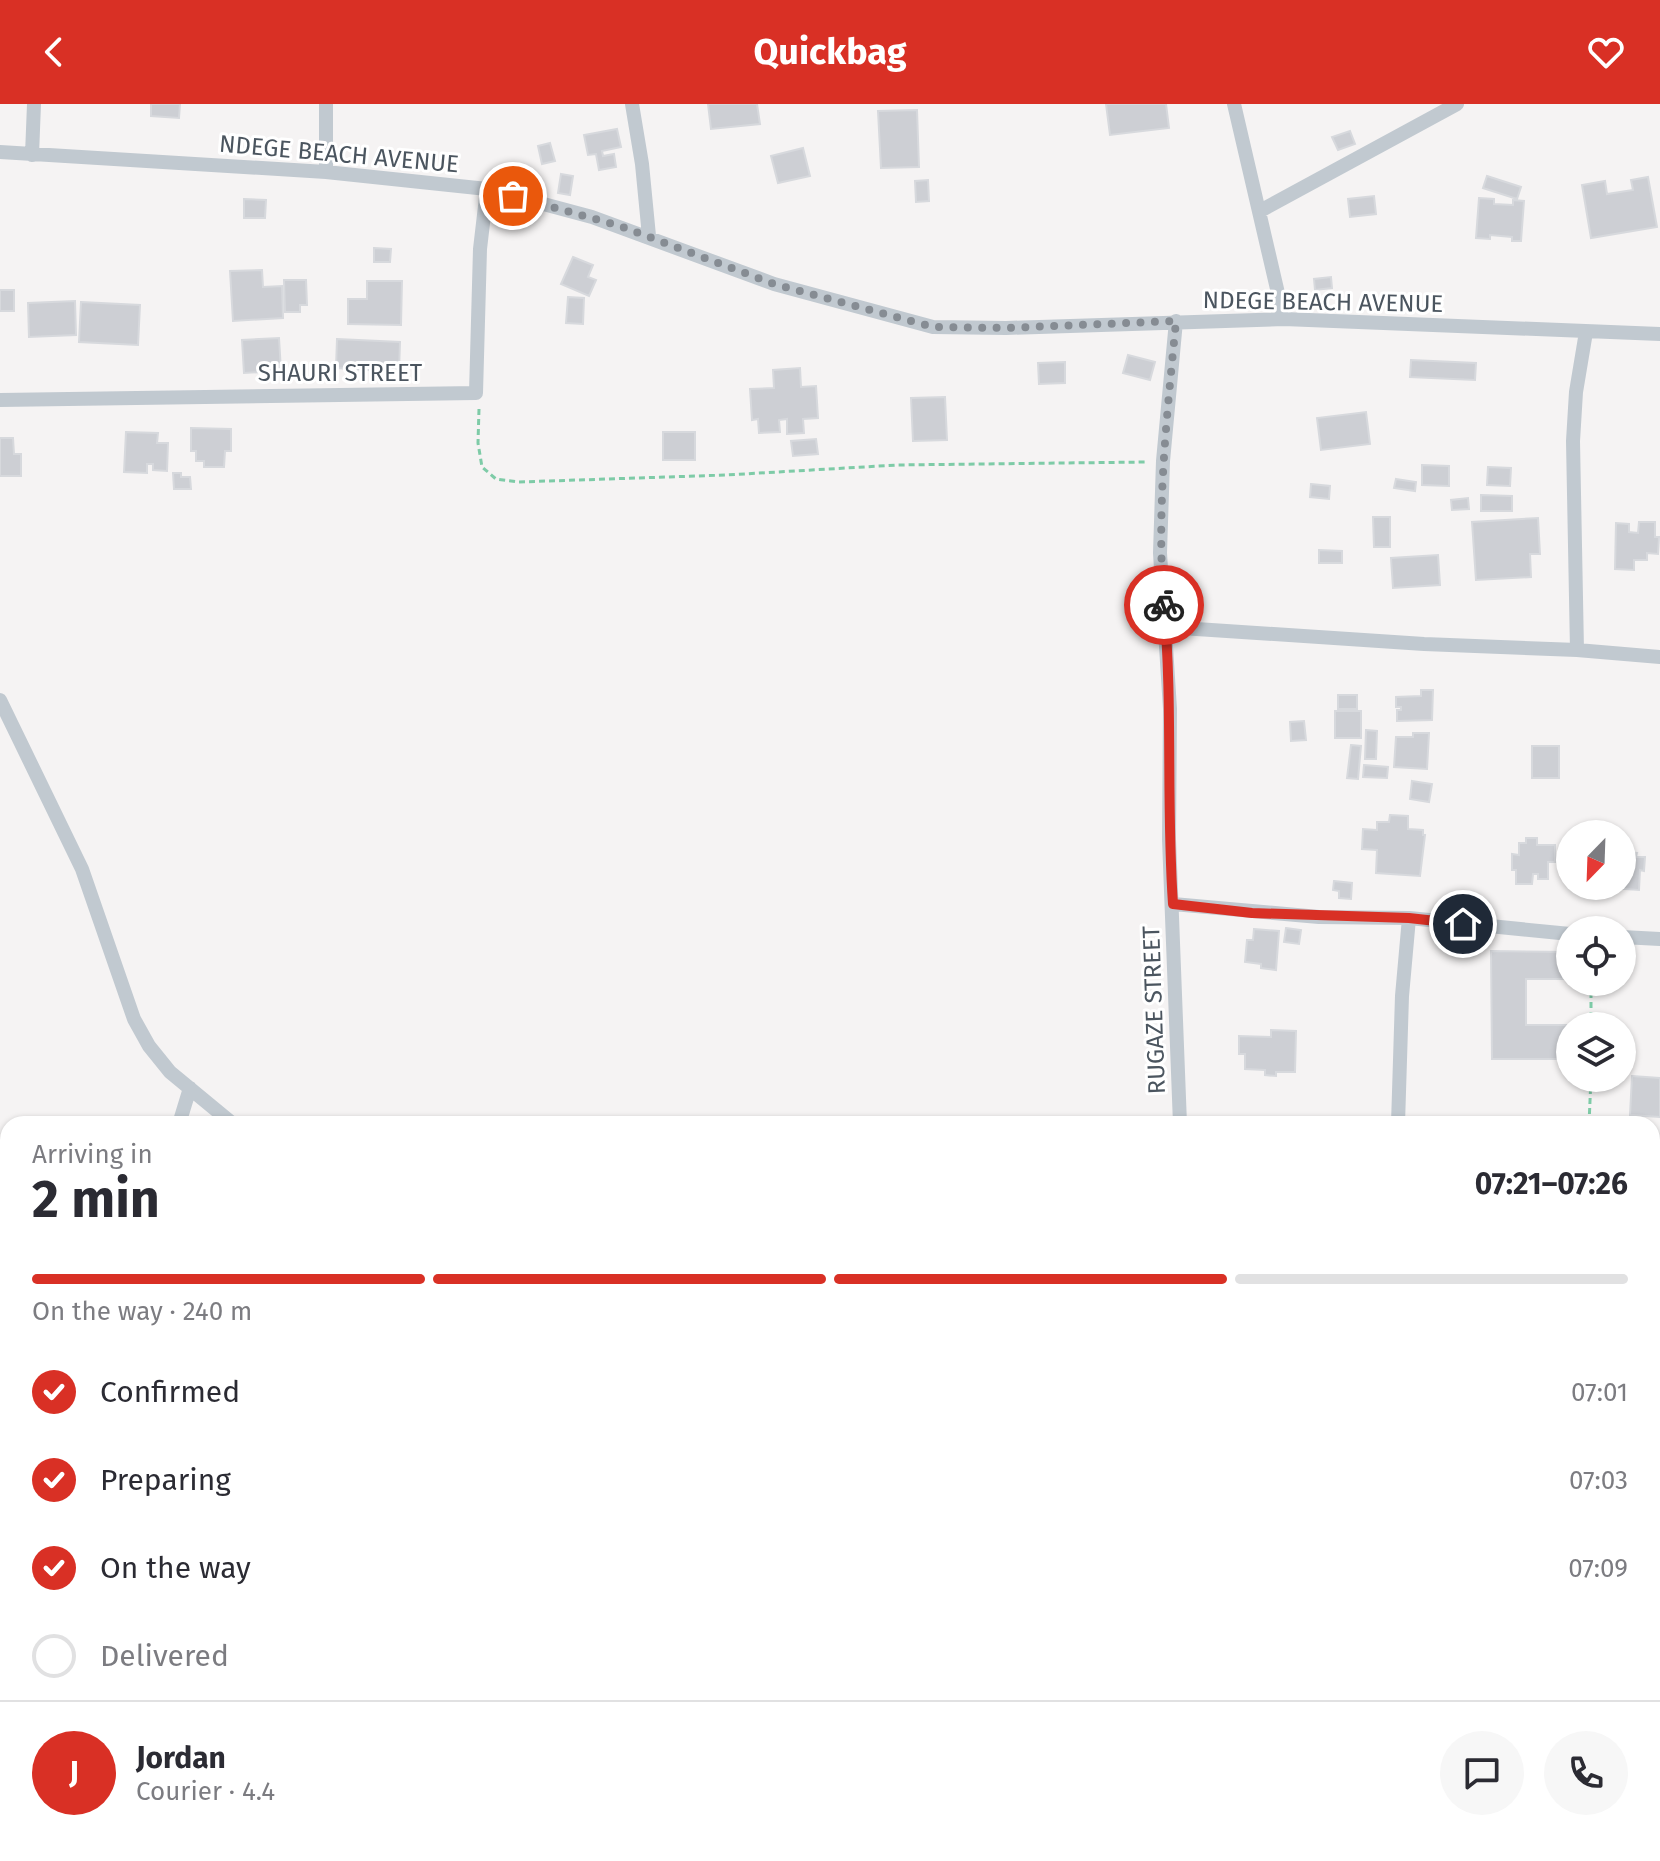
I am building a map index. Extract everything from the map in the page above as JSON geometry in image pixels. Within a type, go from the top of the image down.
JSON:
[{"type":"street","points":[[32,155],[34,104]]},
{"type":"street","points":[[326,104],[326,172]]},
{"type":"street","points":[[632,104],[649,236]]},
{"type":"street","points":[[1234,104],[1284,319]]},
{"type":"street","points":[[1260,211],[1457,104]]},
{"type":"street","name":"NDEGE BEACH AVENUE","points":[[0,152],[326,172],[487,189],[592,217],[774,284],[933,327],[1022,328],[1284,319],[1660,334]]},
{"type":"street","points":[[476,393],[480,249],[487,189]]},
{"type":"street","name":"RUGAZE STREET","points":[[1176,321],[1163,461],[1160,553],[1170,709],[1169,825],[1180,1116]]},
{"type":"street","points":[[1577,650],[1573,441],[1576,392],[1586,332]]},
{"type":"street","name":"SHAURI STREET","points":[[0,400],[476,393]]},
{"type":"street","points":[[1166,627],[1660,657]]},
{"type":"street","points":[[0,700],[82,869],[134,1019],[149,1046],[170,1072],[223,1116]]},
{"type":"street","points":[[1173,904],[1319,917],[1409,918],[1556,933]]},
{"type":"street","points":[[1398,1116],[1401,1010],[1409,918]]},
{"type":"street","points":[[1636,938],[1660,939]]},
{"type":"street","points":[[181,1116],[190,1088]]},
{"type":"path","points":[[476,393],[482,467],[496,479],[519,482],[897,465],[1163,461]]},
{"type":"path","points":[[1589,1116],[1590,1092]]},
{"type":"building","points":[[151,104],[180,104],[179,118],[151,116]]},
{"type":"building","points":[[708,104],[757,104],[760,124],[711,129]]},
{"type":"building","points":[[1106,104],[1166,104],[1169,128],[1110,135]]},
{"type":"building","points":[[917,110],[919,167],[881,168],[878,111]]},
{"type":"building","points":[[617,129],[621,147],[602,151],[603,156],[614,154],[616,167],[599,170],[596,154],[588,155],[584,135]]},
{"type":"building","points":[[1350,131],[1355,144],[1338,150],[1332,137]]},
{"type":"building","points":[[550,143],[555,161],[542,164],[538,146]]},
{"type":"building","points":[[803,148],[810,176],[778,183],[771,156]]},
{"type":"building","points":[[561,174],[573,176],[570,195],[558,193]]},
{"type":"building","points":[[1487,176],[1521,187],[1517,199],[1483,188]]},
{"type":"building","points":[[1648,177],[1657,227],[1591,238],[1582,185],[1605,181],[1607,194],[1633,190],[1631,180]]},
{"type":"building","points":[[928,180],[929,201],[916,202],[915,181]]},
{"type":"building","points":[[1374,196],[1376,214],[1350,217],[1348,199]]},
{"type":"building","points":[[1479,198],[1494,199],[1494,204],[1513,205],[1513,200],[1524,201],[1521,241],[1490,235],[1490,239],[1476,238]]},
{"type":"building","points":[[244,199],[266,200],[265,218],[244,218]]},
{"type":"building","points":[[374,248],[391,249],[390,262],[374,262]]},
{"type":"building","points":[[573,257],[593,265],[588,277],[596,280],[589,296],[561,284]]},
{"type":"building","points":[[262,270],[263,287],[282,286],[283,318],[233,321],[230,271]]},
{"type":"building","points":[[1331,277],[1332,288],[1315,290],[1314,279]]},
{"type":"building","points":[[284,280],[306,280],[307,305],[300,305],[300,312],[285,312]]},
{"type":"building","points":[[367,281],[402,281],[401,325],[348,324],[348,299],[367,299]]},
{"type":"building","points":[[0,290],[14,290],[14,311],[0,311]]},
{"type":"building","points":[[568,297],[584,298],[583,324],[566,323]]},
{"type":"building","points":[[75,301],[76,335],[29,337],[28,303]]},
{"type":"building","points":[[81,302],[140,305],[138,345],[79,342]]},
{"type":"building","points":[[279,338],[281,371],[244,373],[242,340]]},
{"type":"building","points":[[337,339],[400,342],[399,372],[336,368]]},
{"type":"building","points":[[1128,355],[1155,362],[1150,380],[1123,373]]},
{"type":"building","points":[[1411,360],[1476,363],[1475,380],[1410,377]]},
{"type":"building","points":[[1065,362],[1065,383],[1039,384],[1038,363]]},
{"type":"building","points":[[800,368],[801,387],[816,386],[818,418],[803,419],[804,433],[787,434],[787,419],[779,420],[780,432],[759,433],[758,419],[752,420],[750,389],[774,388],[773,370]]},
{"type":"building","points":[[945,397],[947,440],[913,441],[911,398]]},
{"type":"building","points":[[1366,412],[1370,444],[1321,450],[1317,418]]},
{"type":"building","points":[[191,428],[231,429],[231,451],[225,451],[224,467],[204,467],[204,461],[196,461],[196,451],[191,451]]},
{"type":"building","points":[[126,432],[158,433],[157,443],[168,443],[167,471],[153,470],[153,464],[147,464],[147,473],[124,472]]},
{"type":"building","points":[[663,432],[695,432],[695,460],[663,460]]},
{"type":"building","points":[[0,438],[13,438],[14,454],[21,454],[21,476],[0,476]]},
{"type":"building","points":[[816,439],[818,454],[793,456],[791,441]]},
{"type":"building","points":[[1422,465],[1449,466],[1449,486],[1422,485]]},
{"type":"building","points":[[1488,467],[1511,468],[1510,486],[1487,485]]},
{"type":"building","points":[[173,473],[190,477],[191,489],[174,489]]},
{"type":"building","points":[[1396,479],[1416,482],[1415,491],[1394,488]]},
{"type":"building","points":[[1311,484],[1330,486],[1329,499],[1310,497]]},
{"type":"building","points":[[1481,495],[1512,496],[1512,511],[1481,511]]},
{"type":"building","points":[[1468,498],[1469,509],[1452,510],[1451,500]]},
{"type":"building","points":[[1373,517],[1390,517],[1390,547],[1374,547]]},
{"type":"building","points":[[1538,518],[1540,554],[1530,554],[1531,577],[1476,580],[1472,522]]},
{"type":"building","points":[[1639,522],[1655,522],[1655,537],[1659,537],[1658,554],[1647,553],[1647,560],[1634,560],[1634,570],[1615,569],[1616,523],[1629,524],[1629,532],[1638,533]]},
{"type":"building","points":[[1319,550],[1342,551],[1342,563],[1319,563]]},
{"type":"building","points":[[1438,555],[1440,585],[1393,588],[1391,558]]},
{"type":"building","points":[[1421,690],[1433,690],[1432,720],[1397,721],[1397,710],[1401,707],[1396,707],[1396,697],[1421,696]]},
{"type":"building","points":[[1338,695],[1357,695],[1357,709],[1338,709]]},
{"type":"building","points":[[1335,711],[1361,711],[1361,738],[1335,738]]},
{"type":"building","points":[[1304,721],[1306,740],[1291,741],[1290,722]]},
{"type":"building","points":[[1366,730],[1377,731],[1376,759],[1365,759]]},
{"type":"building","points":[[1413,733],[1429,733],[1427,769],[1394,767],[1396,737],[1413,737]]},
{"type":"building","points":[[1351,745],[1361,746],[1358,779],[1347,778]]},
{"type":"building","points":[[1532,746],[1559,746],[1559,778],[1532,778]]},
{"type":"building","points":[[1364,765],[1388,767],[1387,778],[1363,777]]},
{"type":"building","points":[[1412,781],[1432,784],[1429,802],[1410,799]]},
{"type":"building","points":[[1390,815],[1408,816],[1408,829],[1423,830],[1420,876],[1376,873],[1377,850],[1362,849],[1363,829],[1377,830],[1377,822],[1389,822]]},
{"type":"building","points":[[1526,838],[1537,838],[1537,845],[1555,845],[1555,862],[1548,862],[1548,879],[1538,879],[1538,874],[1533,874],[1532,884],[1516,884],[1512,854],[1519,855],[1519,843],[1526,843]]},
{"type":"building","points":[[1636,857],[1645,857],[1644,871],[1640,870],[1639,890],[1636,890]]},
{"type":"building","points":[[1334,881],[1352,883],[1351,899],[1339,898],[1339,891],[1333,890]]},
{"type":"building","points":[[1286,928],[1301,930],[1299,944],[1284,942]]},
{"type":"building","points":[[1254,929],[1279,931],[1276,970],[1245,962],[1247,940],[1253,940]]},
{"type":"building","points":[[1491,951],[1556,952],[1556,979],[1526,979],[1526,1025],[1556,1025],[1556,1059],[1492,1059]]},
{"type":"building","points":[[1271,1030],[1296,1031],[1295,1072],[1276,1072],[1276,1076],[1265,1075],[1265,1070],[1245,1069],[1245,1054],[1239,1054],[1239,1036],[1271,1037]]},
{"type":"building","points":[[1636,1076],[1660,1078],[1660,1116],[1630,1115],[1631,1092],[1636,1092]]},
{"type":"way so far","points":[[513,196],[620,226],[774,284],[933,327],[1006,328],[1176,321],[1163,461],[1160,553],[1164,605]]},
{"type":"route","points":[[1164,605],[1170,709],[1167,770],[1173,904],[1252,913],[1409,918],[1463,924]]}]
